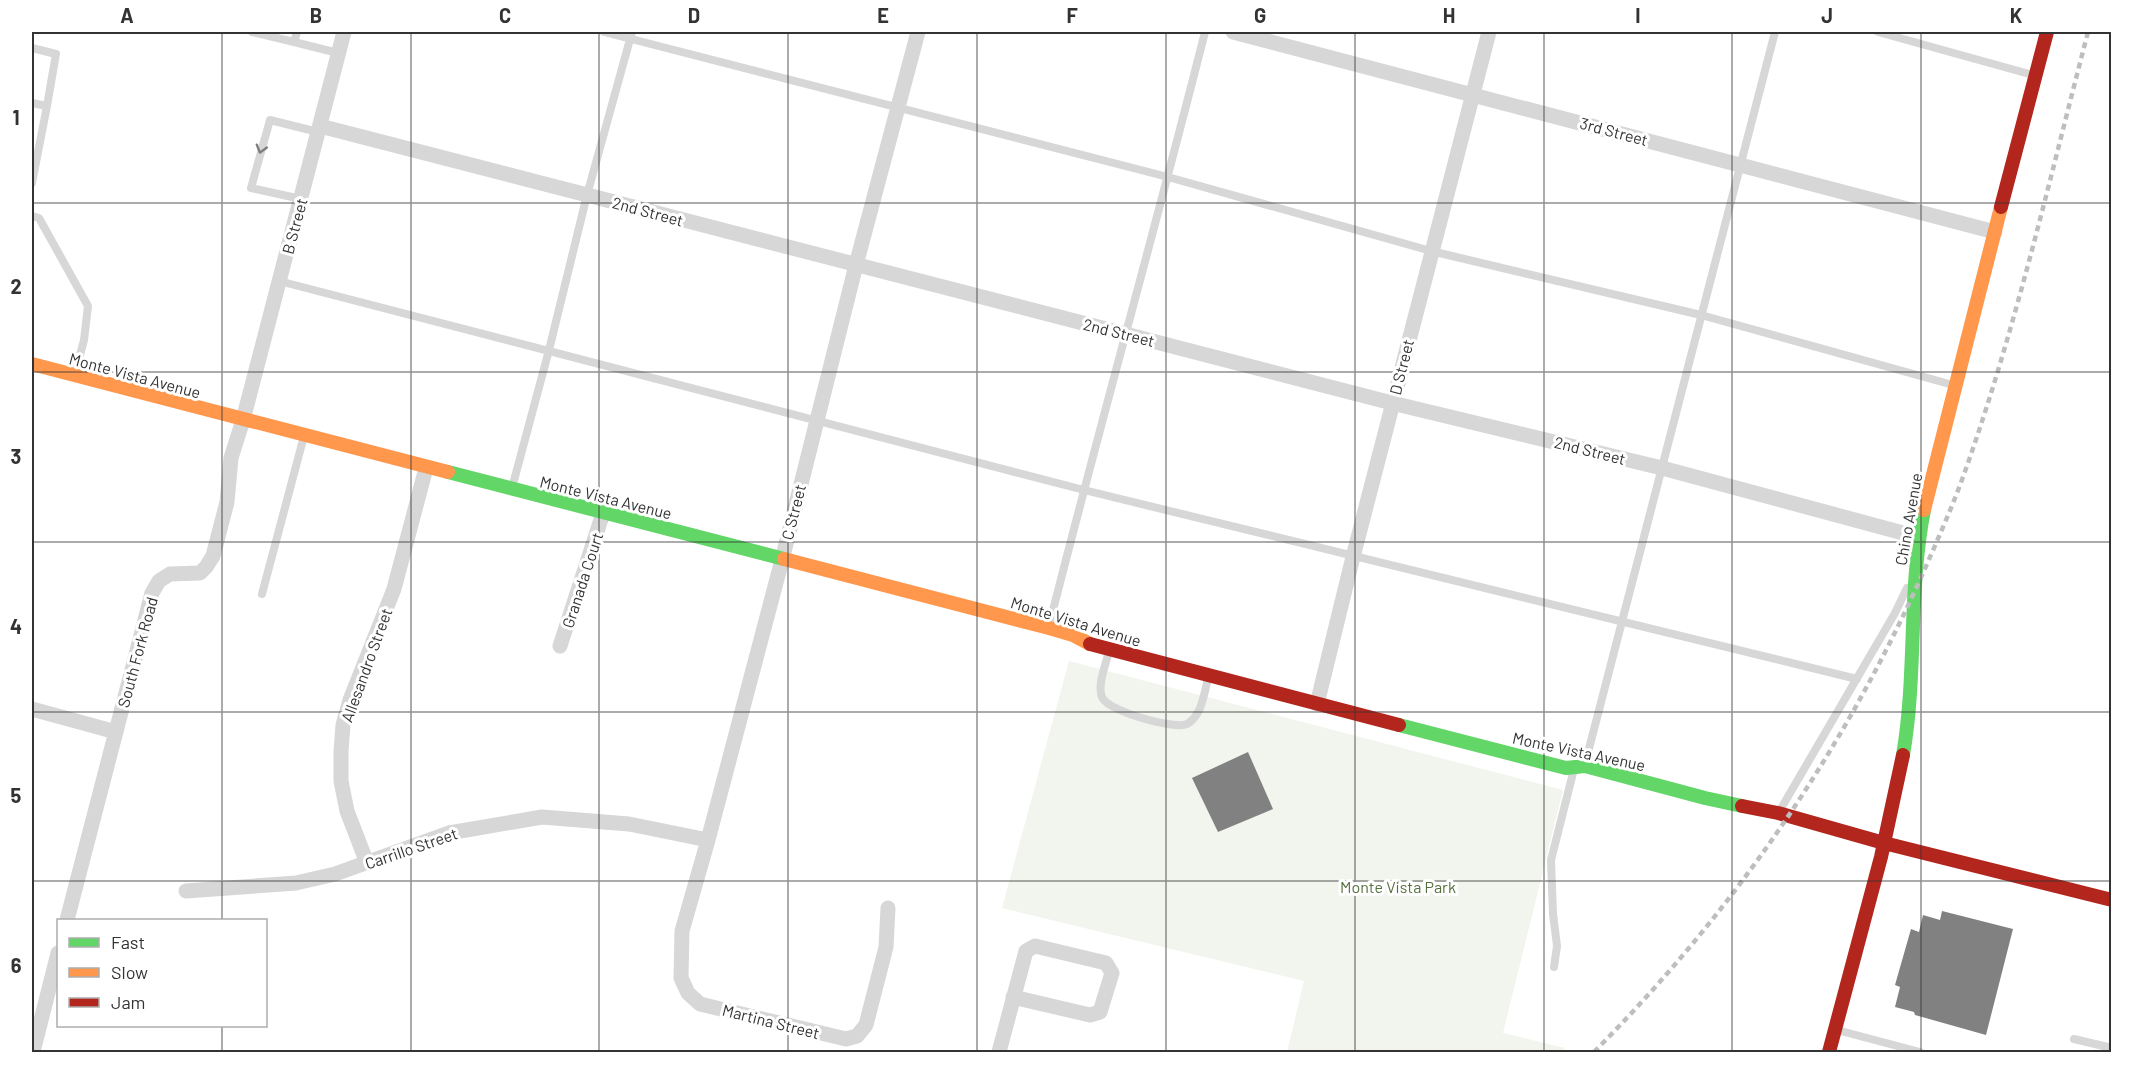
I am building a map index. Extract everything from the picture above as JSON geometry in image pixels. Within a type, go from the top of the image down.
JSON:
[{"type":"street","name":"B Street","points":[[243,420],[344,32]]},
{"type":"street","name":"C Street","points":[[688,993],[681,978],[682,931],[782,560],[816,419],[918,32]]},
{"type":"street","name":"3rd Street","points":[[1233,32],[1995,232]]},
{"type":"street","name":"D Street","points":[[1317,704],[1392,403],[1489,32]]},
{"type":"street","name":"Chino Avenue","points":[[1829,1053],[1884,843],[1907,737],[1911,693],[1915,571],[1918,537],[1929,484],[2047,32]]},
{"type":"street","name":"2nd Street","points":[[319,129],[587,195],[1392,403],[1662,468],[1918,537]]},
{"type":"street","name":"Monte Vista Avenue","points":[[32,364],[1049,628],[1073,635],[1093,646],[1317,704],[1566,768],[1579,767],[1705,798],[1779,813],[1884,843],[2112,900]]},
{"type":"street","name":"South Fork Road","points":[[68,919],[152,593],[159,581],[170,574],[200,573],[213,556],[227,502],[231,458],[243,420]]},
{"type":"street","name":"Allesandro Street","points":[[367,863],[346,810],[341,781],[344,725],[350,700],[394,589],[426,468]]},
{"type":"street","name":"Granada Court","points":[[560,646],[603,513]]},
{"type":"street","points":[[32,709],[116,732]]},
{"type":"street","name":"Carrillo Street","points":[[186,891],[296,883],[335,874],[449,833],[542,817],[629,824],[708,840]]},
{"type":"street","name":"Martina Street","points":[[688,993],[700,1004],[846,1040],[858,1036],[866,1025],[886,947],[888,908]]},
{"type":"street","points":[[999,1053],[1013,997],[1026,951],[1035,946],[1106,963],[1112,973],[1100,1012],[1090,1015],[1013,997]]},
{"type":"street","points":[[33,1048],[57,957]]},
{"type":"lane","points":[[252,32],[339,53]]},
{"type":"lane","points":[[294,42],[297,32]]},
{"type":"lane","points":[[604,32],[631,35],[899,108],[1168,177],[1431,251],[1701,315],[1954,385]]},
{"type":"lane","points":[[1049,628],[1204,32]]},
{"type":"lane","points":[[1554,967],[1557,946],[1551,860],[1623,620],[1775,32]]},
{"type":"lane","points":[[1878,32],[2036,75]]},
{"type":"lane","points":[[511,490],[631,35]]},
{"type":"lane","points":[[32,48],[56,54],[32,183]]},
{"type":"lane","points":[[32,102],[47,106]]},
{"type":"lane","points":[[301,199],[251,188],[260,151],[270,120],[319,129]]},
{"type":"lane","points":[[32,216],[39,218],[88,306],[84,340],[74,376]]},
{"type":"lane","points":[[279,281],[1084,490],[1857,679]]},
{"type":"lane","points":[[262,594],[304,436]]},
{"type":"lane","points":[[1779,813],[1895,614],[1915,571]]},
{"type":"lane","points":[[1110,650],[1100,687],[1102,698],[1109,706],[1119,711],[1185,726],[1196,718],[1209,676]]},
{"type":"lane","points":[[1835,1030],[1920,1053]]},
{"type":"lane","points":[[2074,1038],[2112,1048]]},
{"type":"green space","name":"Monte Vista Park","points":[[1069,661],[1563,790],[1503,1033],[1565,1048],[1560,1052],[1287,1052],[1304,981],[1002,908]]},
{"type":"building","points":[[1248,752],[1273,809],[1218,832],[1192,778]]},
{"type":"building","points":[[1942,911],[2013,929],[1986,1035],[1895,1007],[1900,987],[1895,985],[1911,929],[1919,932],[1923,915],[1940,920]]},
{"type":"railway","points":[[1594,1052],[1645,999],[1738,887],[1820,767],[1857,705],[1891,640],[1949,513],[1982,422],[2015,312],[2088,32]]},
{"type":"traffic: fast","points":[[448,472],[784,559]]},
{"type":"traffic: fast","points":[[1903,755],[1910,694],[1916,571],[1924,510]]},
{"type":"traffic: fast","points":[[1399,725],[1566,768],[1585,766],[1742,806]]},
{"type":"traffic: slow","points":[[1924,510],[2001,207]]},
{"type":"traffic: slow","points":[[32,364],[448,472]]},
{"type":"traffic: slow","points":[[784,559],[1049,628],[1073,635],[1090,644]]},
{"type":"traffic: jam","points":[[2001,207],[2047,32]]},
{"type":"traffic: jam","points":[[1090,644],[1399,725]]},
{"type":"traffic: jam","points":[[1829,1052],[1881,857],[1903,755]]},
{"type":"traffic: jam","points":[[1742,806],[1778,813],[1884,843],[2112,900]]}]
